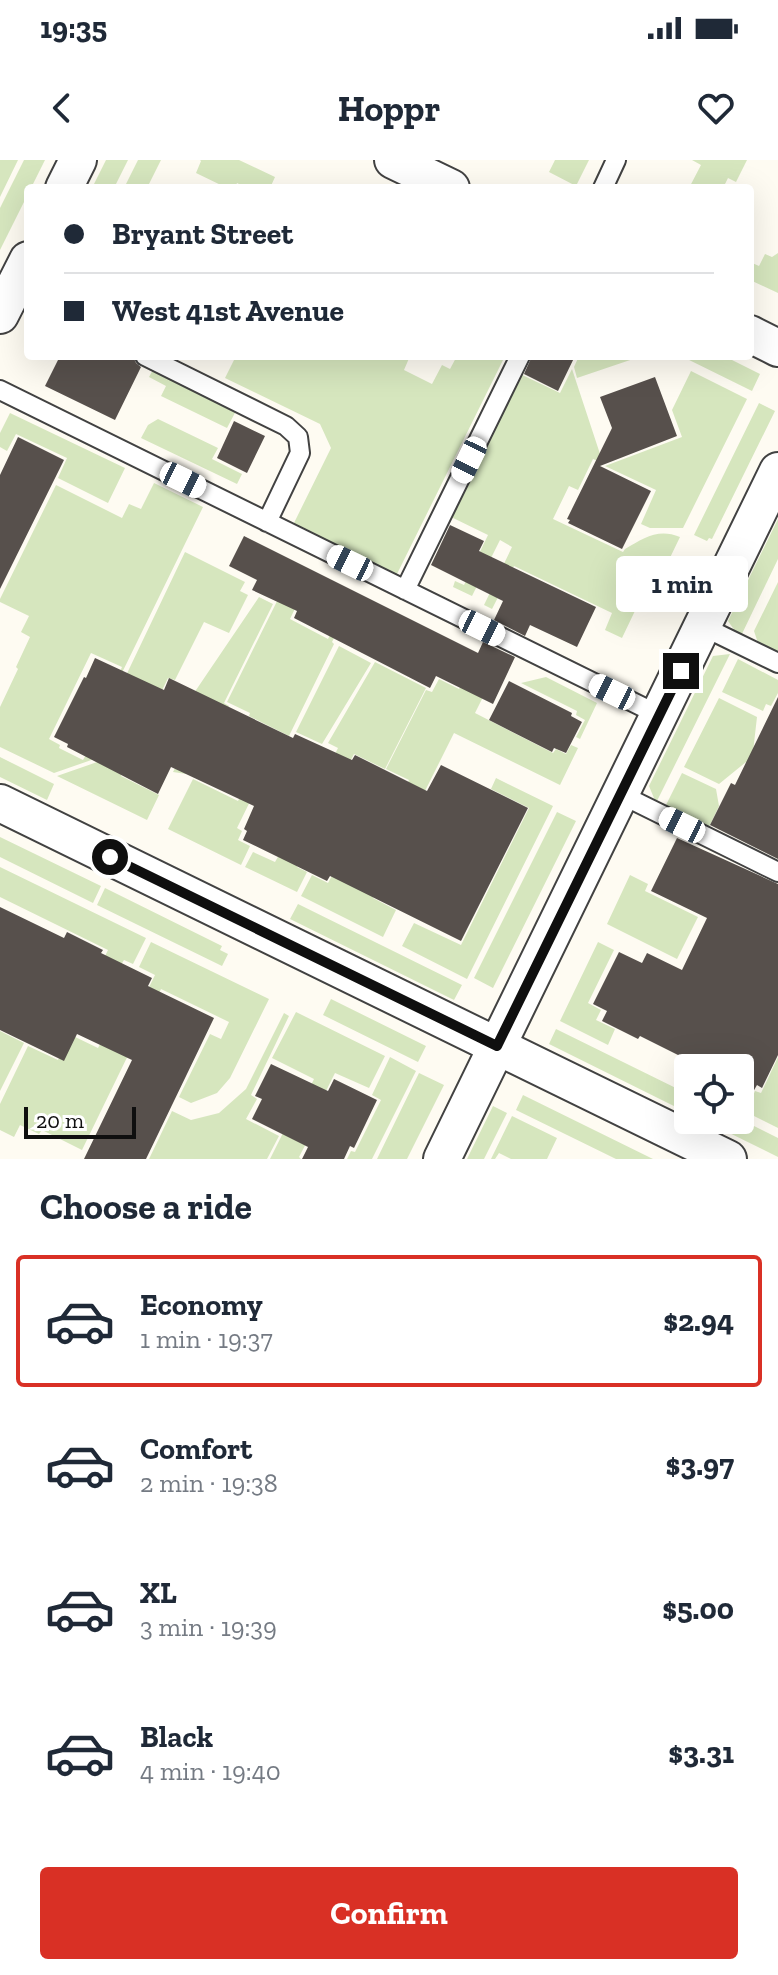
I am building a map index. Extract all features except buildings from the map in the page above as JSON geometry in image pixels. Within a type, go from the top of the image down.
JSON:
[{"type":"street","points":[[66,184],[78,160]]},
{"type":"street","points":[[393,160],[443,184]]},
{"type":"street","points":[[754,336],[778,348]]},
{"type":"street","points":[[442,1159],[778,471]]},
{"type":"street","points":[[0,803],[728,1159]]},
{"type":"lane","points":[[605,184],[616,160]]},
{"type":"lane","points":[[153,360],[286,426],[298,437],[300,453],[267,522]]},
{"type":"lane","points":[[405,590],[518,360]]},
{"type":"lane","points":[[0,390],[659,715]]},
{"type":"lane","points":[[702,626],[778,663]]},
{"type":"lane","points":[[620,794],[778,872]]},
{"type":"green space","points":[[0,160],[18,160],[0,197]]},
{"type":"green space","points":[[24,160],[45,160],[33,184],[24,184],[24,202],[0,250],[0,208]]},
{"type":"green space","points":[[106,160],[128,160],[116,184],[94,184]]},
{"type":"green space","points":[[138,160],[161,160],[149,184],[126,184]]},
{"type":"green space","points":[[239,160],[275,177],[272,184],[219,184],[196,173],[201,161]]},
{"type":"green space","points":[[555,160],[589,160],[577,184],[549,172]]},
{"type":"green space","points":[[692,160],[747,160],[736,182],[728,178],[725,184],[691,184],[701,165]]},
{"type":"green space","points":[[778,253],[778,293],[754,282],[754,264],[759,266],[765,254],[772,257]]},
{"type":"green space","points":[[234,360],[408,360],[404,370],[432,384],[442,365],[450,369],[455,360],[503,360],[396,576],[293,525],[331,448],[320,424],[225,378]]},
{"type":"green space","points":[[577,360],[630,360],[577,378],[574,367]]},
{"type":"green space","points":[[689,360],[732,360],[760,374],[752,391]]},
{"type":"green space","points":[[154,368],[237,409],[227,428],[161,396],[166,386],[149,377]]},
{"type":"green space","points":[[572,369],[603,463],[593,459],[578,490],[569,486],[553,519],[623,552],[651,536],[672,534],[680,537],[652,595],[644,592],[622,638],[605,630],[612,613],[514,566],[492,609],[484,605],[512,547],[500,540],[472,596],[453,587],[455,581],[464,585],[488,535],[449,516],[518,373],[560,393]]},
{"type":"green space","points":[[691,371],[747,399],[683,528],[650,528],[641,524],[656,490],[605,466],[682,437],[672,410]]},
{"type":"green space","points":[[759,403],[775,411],[712,539],[707,541],[694,535]]},
{"type":"green space","points":[[10,413],[125,468],[108,503],[58,478],[67,458],[16,434],[7,451],[0,447],[0,433]]},
{"type":"green space","points":[[158,419],[218,448],[212,459],[242,474],[237,484],[141,438],[148,425]]},
{"type":"green space","points":[[154,483],[203,507],[116,685],[122,667],[91,653],[49,739],[60,745],[59,748],[83,760],[88,751],[100,757],[54,773],[0,747],[0,707],[30,637],[21,632],[29,616],[0,602],[0,599],[56,485],[122,518],[129,504],[141,509]]},
{"type":"green space","points":[[778,519],[778,559],[740,638],[728,621]]},
{"type":"green space","points":[[185,552],[245,582],[240,591],[248,595],[229,633],[204,622],[175,680],[168,678],[121,776],[159,795],[147,820],[57,776],[103,760],[120,688]]},
{"type":"green space","points":[[293,569],[310,577],[290,619],[328,639],[352,591],[356,593],[289,736],[227,702]]},
{"type":"green space","points":[[778,582],[778,655],[759,646],[754,631]]},
{"type":"green space","points":[[259,597],[273,604],[224,703],[229,706],[205,758],[193,775],[173,772],[204,711],[192,696]]},
{"type":"green space","points":[[339,646],[371,663],[322,744],[296,732]]},
{"type":"green space","points":[[730,654],[656,803],[649,786],[713,656]]},
{"type":"green space","points":[[738,659],[778,680],[778,693],[771,706],[766,704],[763,711],[722,692]]},
{"type":"green space","points":[[375,662],[426,688],[385,769],[354,754],[344,773],[288,848],[338,748],[328,743]]},
{"type":"green space","points":[[546,677],[597,703],[580,739],[576,737],[585,720],[576,715],[577,711],[521,683]]},
{"type":"green space","points":[[439,679],[459,689],[464,681],[486,691],[475,713],[553,753],[556,749],[566,754],[571,745],[578,748],[560,785],[454,733],[417,807],[400,799],[409,780],[386,769],[426,690],[432,692]]},
{"type":"green space","points":[[719,698],[757,717],[753,752],[758,767],[746,762],[719,784],[684,767]]},
{"type":"green space","points":[[273,730],[266,769],[237,828],[242,831],[238,840],[250,846],[241,865],[168,829],[193,779],[238,801]]},
{"type":"green space","points":[[0,757],[54,784],[47,800],[0,777]]},
{"type":"green space","points":[[682,773],[716,789],[719,806],[708,829],[665,807]]},
{"type":"green space","points":[[496,778],[553,806],[467,979],[402,946],[414,923],[461,945],[529,808],[491,789]]},
{"type":"green space","points":[[416,811],[373,898],[396,910],[383,937],[301,896],[312,875],[328,883],[334,872]]},
{"type":"green space","points":[[557,812],[576,821],[493,988],[474,978]]},
{"type":"green space","points":[[0,837],[101,886],[93,903],[0,857]]},
{"type":"green space","points":[[282,850],[300,859],[297,867],[307,872],[297,892],[245,867],[253,852],[275,862]]},
{"type":"green space","points":[[0,867],[146,938],[133,964],[124,960],[117,971],[101,964],[108,950],[0,897]]},
{"type":"green space","points":[[630,875],[648,884],[645,891],[698,917],[677,959],[607,924]]},
{"type":"green space","points":[[105,888],[222,946],[220,950],[228,954],[222,966],[97,905]]},
{"type":"green space","points":[[298,904],[462,985],[454,1000],[290,919]]},
{"type":"green space","points":[[151,942],[269,999],[230,1078],[217,1093],[191,1103],[179,1097],[210,1034],[221,1039],[229,1022],[161,989],[137,1039],[126,1034],[155,975],[139,967]]},
{"type":"green space","points":[[598,942],[614,950],[588,1003],[601,1010],[596,1020],[615,1029],[608,1045],[560,1021]]},
{"type":"green space","points":[[331,999],[426,1046],[418,1062],[323,1015]]},
{"type":"green space","points":[[296,1012],[385,1056],[369,1088],[335,1073],[306,1131],[311,1134],[299,1157],[301,1159],[270,1159],[314,1079],[272,1058]]},
{"type":"green space","points":[[284,1013],[289,1016],[251,1095],[257,1099],[246,1119],[279,1136],[267,1159],[149,1159],[172,1111],[191,1120],[219,1113],[246,1089]]},
{"type":"green space","points":[[108,1029],[135,1041],[82,1150],[42,1130],[39,1134],[20,1125],[14,1137],[0,1130],[0,1104],[28,1046],[58,1060],[71,1035],[98,1048]]},
{"type":"green space","points":[[556,1029],[674,1087],[674,1106],[549,1044]]},
{"type":"green space","points":[[0,1031],[24,1043],[0,1091]]},
{"type":"green space","points":[[390,1057],[416,1071],[372,1159],[347,1159],[351,1151],[355,1152],[381,1100],[372,1095]]},
{"type":"green space","points":[[778,1057],[778,1128],[754,1116],[754,1093],[761,1093]]},
{"type":"green space","points":[[419,1073],[444,1085],[407,1159],[377,1159]]},
{"type":"green space","points":[[523,1095],[653,1159],[616,1159],[516,1110]]},
{"type":"green space","points":[[493,1106],[507,1113],[484,1159],[467,1159]]},
{"type":"green space","points":[[512,1116],[557,1138],[547,1159],[511,1159],[499,1153],[491,1159]]},
{"type":"green space","points":[[754,1126],[778,1138],[778,1157],[731,1134],[754,1134]]},
{"type":"route","points":[[110,857],[497,1046],[681,671]]}]
